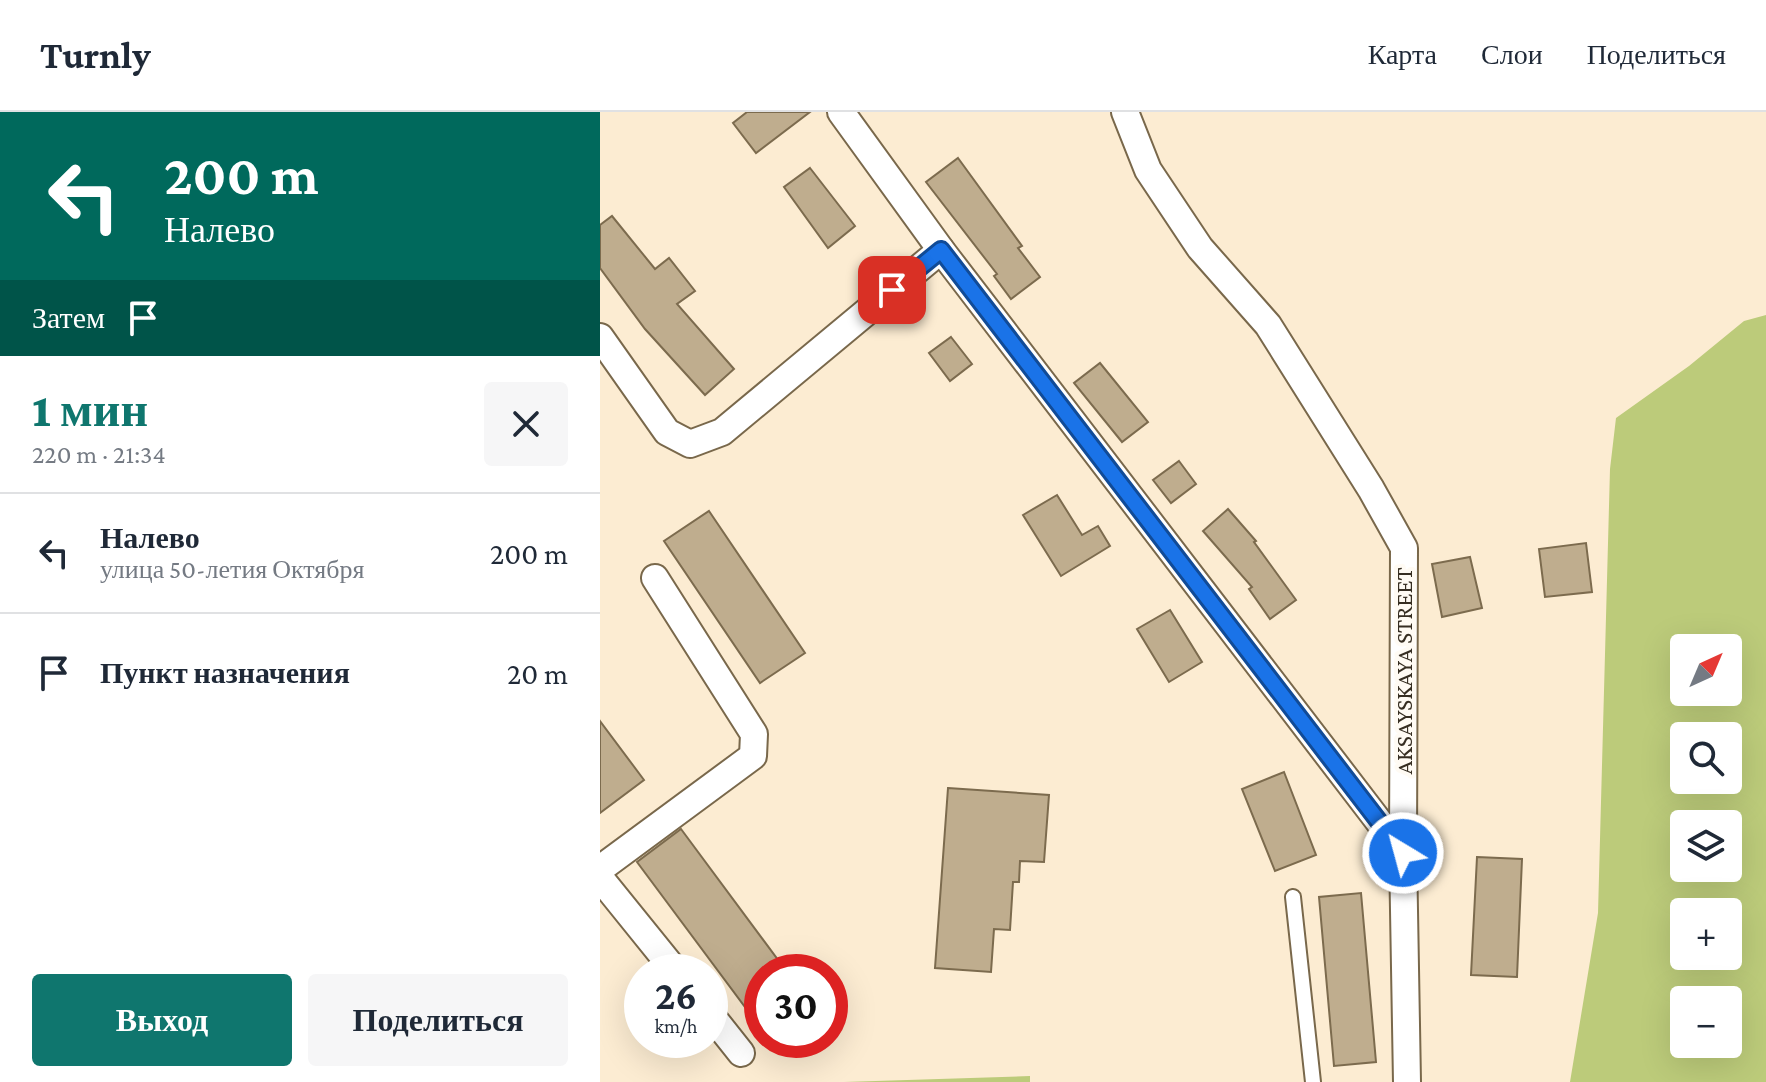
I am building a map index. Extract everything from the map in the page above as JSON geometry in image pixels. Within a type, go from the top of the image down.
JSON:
[{"type":"street","points":[[841,112],[941,250],[1403,853]]},
{"type":"street","name":"AKSAYSKAYA STREET","points":[[1125,112],[1148,170],[1200,248],[1268,325],[1371,489],[1404,548],[1403,853],[1407,1082]]},
{"type":"street","points":[[600,337],[667,432],[690,444],[722,432],[941,250]]},
{"type":"street","points":[[600,869],[753,756],[754,734],[655,578]]},
{"type":"street","points":[[600,878],[661,954]]},
{"type":"street","points":[[728,1037],[741,1053]]},
{"type":"lane","points":[[1293,897],[1313,1082]]},
{"type":"green space","points":[[1766,315],[1766,1082],[1570,1082],[1598,913],[1610,469],[1616,418],[1689,366],[1744,321]]},
{"type":"green space","points":[[1030,1076],[1030,1082],[844,1082]]},
{"type":"building","points":[[747,112],[810,112],[756,153],[733,123]]},
{"type":"building","points":[[958,158],[1022,246],[1018,248],[1040,277],[1011,299],[994,276],[997,274],[926,182]]},
{"type":"building","points":[[810,168],[855,226],[828,248],[784,187]]},
{"type":"building","points":[[612,216],[655,269],[669,258],[695,291],[677,304],[734,369],[705,395],[645,329],[600,268],[600,225]]},
{"type":"building","points":[[951,337],[972,364],[950,381],[929,353]]},
{"type":"building","points":[[1100,363],[1148,422],[1122,442],[1074,383]]},
{"type":"building","points":[[1179,461],[1196,484],[1171,503],[1153,480]]},
{"type":"building","points":[[1057,495],[1082,535],[1098,526],[1110,546],[1061,576],[1023,515]]},
{"type":"building","points":[[1228,509],[1256,541],[1296,600],[1270,619],[1249,589],[1252,587],[1203,531]]},
{"type":"building","points":[[709,511],[805,653],[760,683],[664,541]]},
{"type":"building","points":[[1586,543],[1592,592],[1545,597],[1539,549]]},
{"type":"building","points":[[1470,557],[1482,608],[1442,617],[1432,564]]},
{"type":"building","points":[[1170,610],[1202,662],[1169,682],[1137,629]]},
{"type":"building","points":[[600,721],[644,780],[600,813]]},
{"type":"building","points":[[1284,772],[1316,855],[1275,871],[1242,789]]},
{"type":"building","points":[[948,788],[1049,795],[1044,862],[1020,861],[1019,882],[1013,882],[1010,930],[994,929],[991,972],[935,968]]},
{"type":"building","points":[[681,829],[774,954],[744,954],[744,1006],[728,984],[728,954],[706,954],[637,862]]},
{"type":"building","points":[[1477,857],[1522,859],[1517,977],[1471,975]]},
{"type":"building","points":[[1361,893],[1376,1062],[1334,1066],[1319,897]]},
{"type":"route","points":[[892,290],[941,250],[1403,853]]}]
